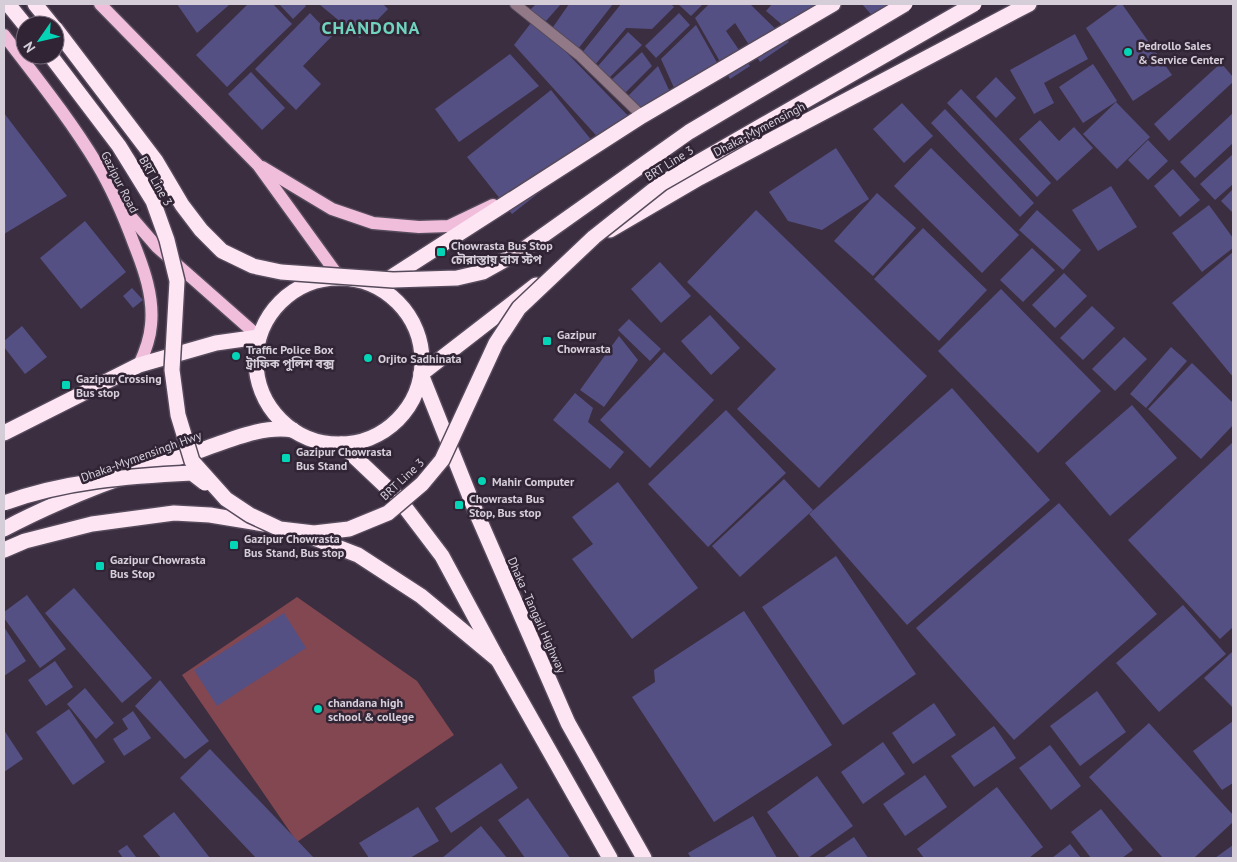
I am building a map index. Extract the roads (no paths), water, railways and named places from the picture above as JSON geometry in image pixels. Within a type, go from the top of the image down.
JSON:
[{"type":"highway","points":[[8,4],[17,15]]},
{"type":"highway","points":[[35,4],[44,15]]},
{"type":"highway","points":[[376,286],[642,116],[833,4]]},
{"type":"highway","name":"BRT Line 3","points":[[65,41],[156,161],[182,205],[201,230],[222,251],[253,266],[280,272],[393,280],[457,278],[483,272],[524,249],[689,132],[905,4]]},
{"type":"highway","name":"BRT Line 3","points":[[58,65],[119,146],[153,201],[167,240],[177,281],[172,370],[178,415],[192,461],[226,499],[280,529],[314,532],[349,529],[388,513],[422,484],[442,460],[496,343],[519,308],[594,237],[662,183],[974,4]]},
{"type":"highway","name":"Dhaka-Mymensingh","points":[[422,374],[517,299],[610,231],[699,178],[1029,4]]},
{"type":"highway","points":[[339,277],[358,280],[376,286],[398,302],[414,323],[422,348],[422,374],[415,396],[402,416],[385,431],[364,441],[341,444],[316,440],[293,430],[274,412],[261,389],[256,363],[259,337],[271,313],[289,294],[313,281],[339,277]]},
{"type":"highway","points":[[4,433],[139,365],[216,343],[259,337]]},
{"type":"highway","name":"Dhaka - Tangail Highway","points":[[422,374],[476,512],[568,723],[644,858]]},
{"type":"highway","name":"Dhaka-Mymensingh Hwy","points":[[4,529],[27,517],[141,470],[242,436],[279,428],[293,430]]},
{"type":"highway","points":[[341,444],[398,498],[442,556],[498,660],[610,858]]},
{"type":"highway","points":[[4,504],[74,484],[143,475],[192,473],[226,499]]},
{"type":"highway","points":[[4,550],[25,540],[92,524],[174,513],[210,515],[288,528],[358,555],[421,596],[498,660]]},
{"type":"main road","points":[[100,4],[258,165],[339,277]]},
{"type":"main road","name":"Gazipur Road","points":[[4,35],[93,158],[115,199],[144,269],[151,299],[151,325],[147,345],[139,365]]},
{"type":"main road","points":[[258,165],[332,209],[374,223],[449,226],[532,187]]},
{"type":"main road","points":[[115,199],[157,246],[259,337]]},
{"type":"street","points":[[515,4],[579,55],[642,116]]},
{"type":"place","name":"Pedrollo Sales & Service Center","points":[[1128,52]]},
{"type":"place","name":"Chowrasta Bus Stop চৌরাস্তায় বাস স্টপ","points":[[441,252]]},
{"type":"place","name":"Gazipur Chowrasta","points":[[547,341]]},
{"type":"place","name":"Traffic Police Box ট্রাফিক পুলিশ বক্স","points":[[236,356]]},
{"type":"place","name":"Orjito Sadhinata","points":[[368,358]]},
{"type":"place","name":"Gazipur Crossing Bus stop","points":[[66,385]]},
{"type":"place","name":"Gazipur Chowrasta Bus Stand","points":[[286,458]]},
{"type":"place","name":"Mahir Computer","points":[[482,481]]},
{"type":"place","name":"Chowrasta Bus Stop, Bus stop","points":[[459,505]]},
{"type":"place","name":"Gazipur Chowrasta Bus Stand, Bus stop","points":[[234,545]]},
{"type":"place","name":"Gazipur Chowrasta Bus Stop","points":[[100,566]]},
{"type":"place","name":"chandana high school & college","points":[[318,709]]},
{"type":"district","name":"CHANDONA","points":[[371,27]]}]
